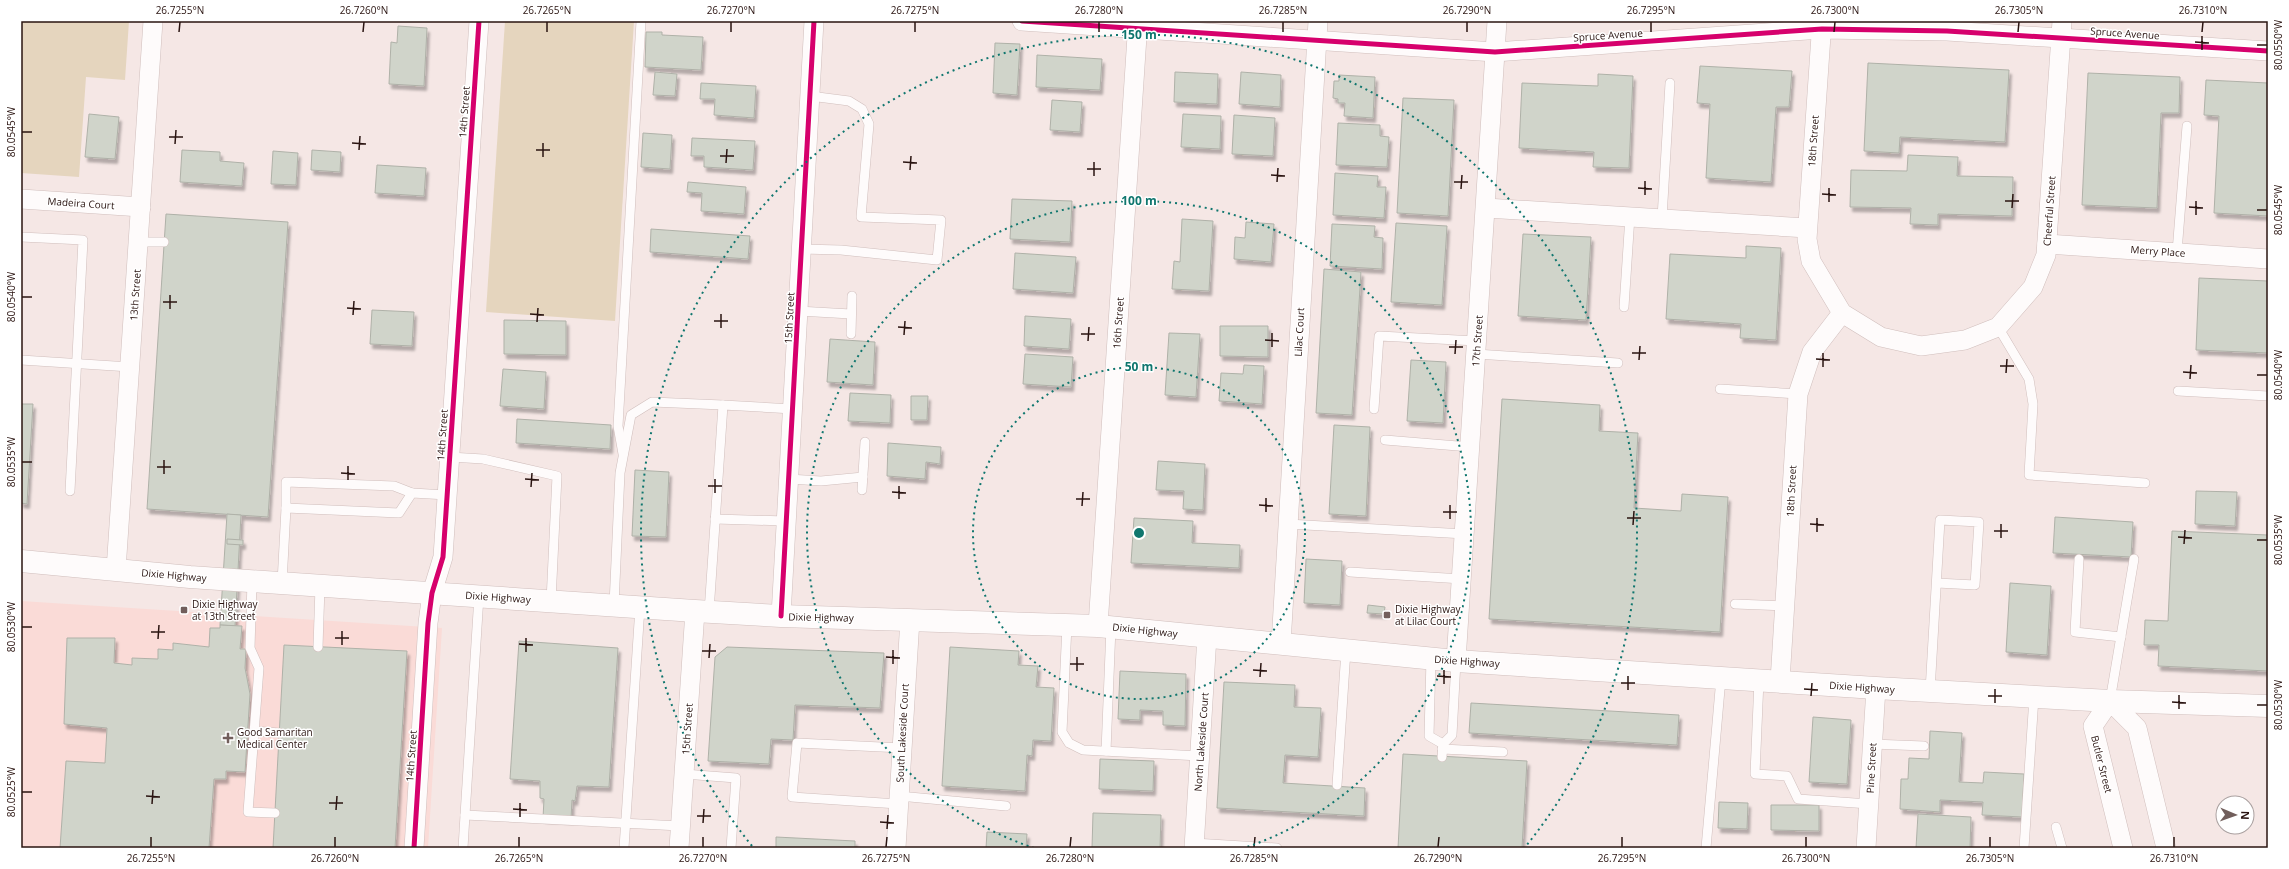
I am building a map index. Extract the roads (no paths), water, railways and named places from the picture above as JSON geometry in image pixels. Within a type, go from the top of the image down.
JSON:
[{"type":"main road","name":"Dixie Highway","points":[[21,561],[320,586],[781,616],[1104,626],[1456,661],[2034,697],[2268,706]]},
{"type":"street","name":"13th Street","points":[[116,570],[153,21]]},
{"type":"street","name":"14th Street","points":[[414,848],[428,623],[432,593],[444,557],[478,21]]},
{"type":"street","name":"15th Street","points":[[781,616],[814,21]]},
{"type":"street","name":"Spruce Avenue","points":[[1022,21],[1138,25],[1316,40],[1495,52],[1822,25],[1948,26],[2062,30],[2268,51]]},
{"type":"street","name":"Lilac Court","points":[[1281,644],[1318,21]]},
{"type":"street","name":"17th Street","points":[[1456,661],[1497,21]]},
{"type":"street","name":"16th Street","points":[[1104,626],[1138,25]]},
{"type":"street","name":"18th Street","points":[[1811,261],[1807,239],[1807,228],[1822,25]]},
{"type":"street","name":"Cheerful Street","points":[[1811,261],[1842,313],[1881,337],[1921,346],[1965,340],[1998,327],[2033,287],[2046,255],[2062,30]]},
{"type":"street","name":"Madeira Court","points":[[21,199],[141,207]]},
{"type":"street","points":[[1486,208],[1807,228]]},
{"type":"street","name":"Merry Place","points":[[2047,244],[2268,259]]},
{"type":"street","name":"18th Street","points":[[1770,681],[1784,606],[1798,394],[1812,352],[1842,313]]},
{"type":"street","name":"15th Street","points":[[679,848],[684,774],[702,611]]},
{"type":"street","name":"South Lakeside Court","points":[[896,848],[910,619]]},
{"type":"street","name":"North Lakeside Court","points":[[1194,846],[1207,636]]},
{"type":"street","name":"Pine Street","points":[[1866,848],[1876,688]]},
{"type":"street","points":[[2110,701],[2137,728],[2166,848]]},
{"type":"street","name":"Butler Street","points":[[2110,701],[2093,726],[2123,848]]},
{"type":"lane","points":[[623,454],[618,426],[641,21]]},
{"type":"lane","points":[[1662,218],[1670,83]]},
{"type":"lane","points":[[802,249],[841,250],[937,260],[941,220],[861,217],[870,124],[862,109],[849,101],[810,96]]},
{"type":"lane","points":[[2177,252],[2187,126]]},
{"type":"lane","points":[[1624,307],[1630,216]]},
{"type":"lane","points":[[21,237],[83,240],[75,364],[70,491]]},
{"type":"lane","points":[[139,242],[164,242]]},
{"type":"lane","points":[[851,334],[852,296]]},
{"type":"lane","points":[[798,311],[851,314]]},
{"type":"lane","points":[[1998,327],[2029,379],[2033,404],[2029,476],[2144,484]]},
{"type":"lane","points":[[1374,409],[1379,336],[1618,363]]},
{"type":"lane","points":[[21,360],[130,367]]},
{"type":"lane","points":[[1720,389],[1798,394]]},
{"type":"lane","points":[[2178,390],[2268,396]]},
{"type":"lane","points":[[614,605],[620,473],[630,415],[652,402],[792,409]]},
{"type":"lane","points":[[702,611],[715,519],[723,405]]},
{"type":"lane","points":[[1385,440],[1470,447]]},
{"type":"lane","points":[[862,490],[865,442]]},
{"type":"lane","points":[[450,457],[483,460],[557,476],[551,601]]},
{"type":"lane","points":[[789,479],[821,481],[863,477]]},
{"type":"lane","points":[[282,583],[286,482],[394,486],[412,493],[448,495]]},
{"type":"lane","points":[[286,508],[399,513],[412,493]]},
{"type":"lane","points":[[715,519],[786,521]]},
{"type":"lane","points":[[1930,691],[1940,520],[1979,522],[1975,585],[1937,583]]},
{"type":"lane","points":[[1288,524],[1465,534]]},
{"type":"lane","points":[[2079,559],[2075,632],[2121,637]]},
{"type":"lane","points":[[2110,701],[2134,559]]},
{"type":"lane","points":[[1350,572],[1462,579]]},
{"type":"lane","points":[[252,581],[250,648],[259,668],[248,812],[275,813]]},
{"type":"lane","points":[[318,647],[320,586]]},
{"type":"lane","points":[[464,848],[479,596]]},
{"type":"lane","points":[[1735,604],[1784,606]]},
{"type":"lane","points":[[624,848],[640,607]]},
{"type":"lane","points":[[1067,624],[1062,732],[1068,743],[1083,750],[1200,756]]},
{"type":"lane","points":[[1104,626],[1106,751]]},
{"type":"lane","points":[[1337,785],[1346,650]]},
{"type":"lane","points":[[1431,658],[1429,736],[1442,750],[1502,752]]},
{"type":"lane","points":[[1442,750],[1452,735],[1456,661]]},
{"type":"lane","points":[[1706,848],[1721,678]]},
{"type":"lane","points":[[1770,681],[1755,774],[1787,776],[1798,799],[1868,804]]},
{"type":"lane","points":[[2024,848],[2034,697]]},
{"type":"lane","points":[[254,731],[280,733]]},
{"type":"lane","points":[[902,748],[797,743],[792,797],[898,800],[1006,806]]},
{"type":"lane","points":[[1872,744],[1924,746]]},
{"type":"lane","points":[[684,774],[736,778],[731,848]]},
{"type":"lane","points":[[465,815],[680,826]]},
{"type":"lane","points":[[2055,848],[2056,827],[2062,848]]},
{"type":"lane","points":[[1194,846],[1277,848]]},
{"type":"place","name":"Dixie Highway at 13th Street","points":[[184,610]]},
{"type":"place","name":"Dixie Highway at Lilac Court","points":[[1387,615]]},
{"type":"place","name":"Good Samaritan Medical Center","points":[[228,738]]}]
